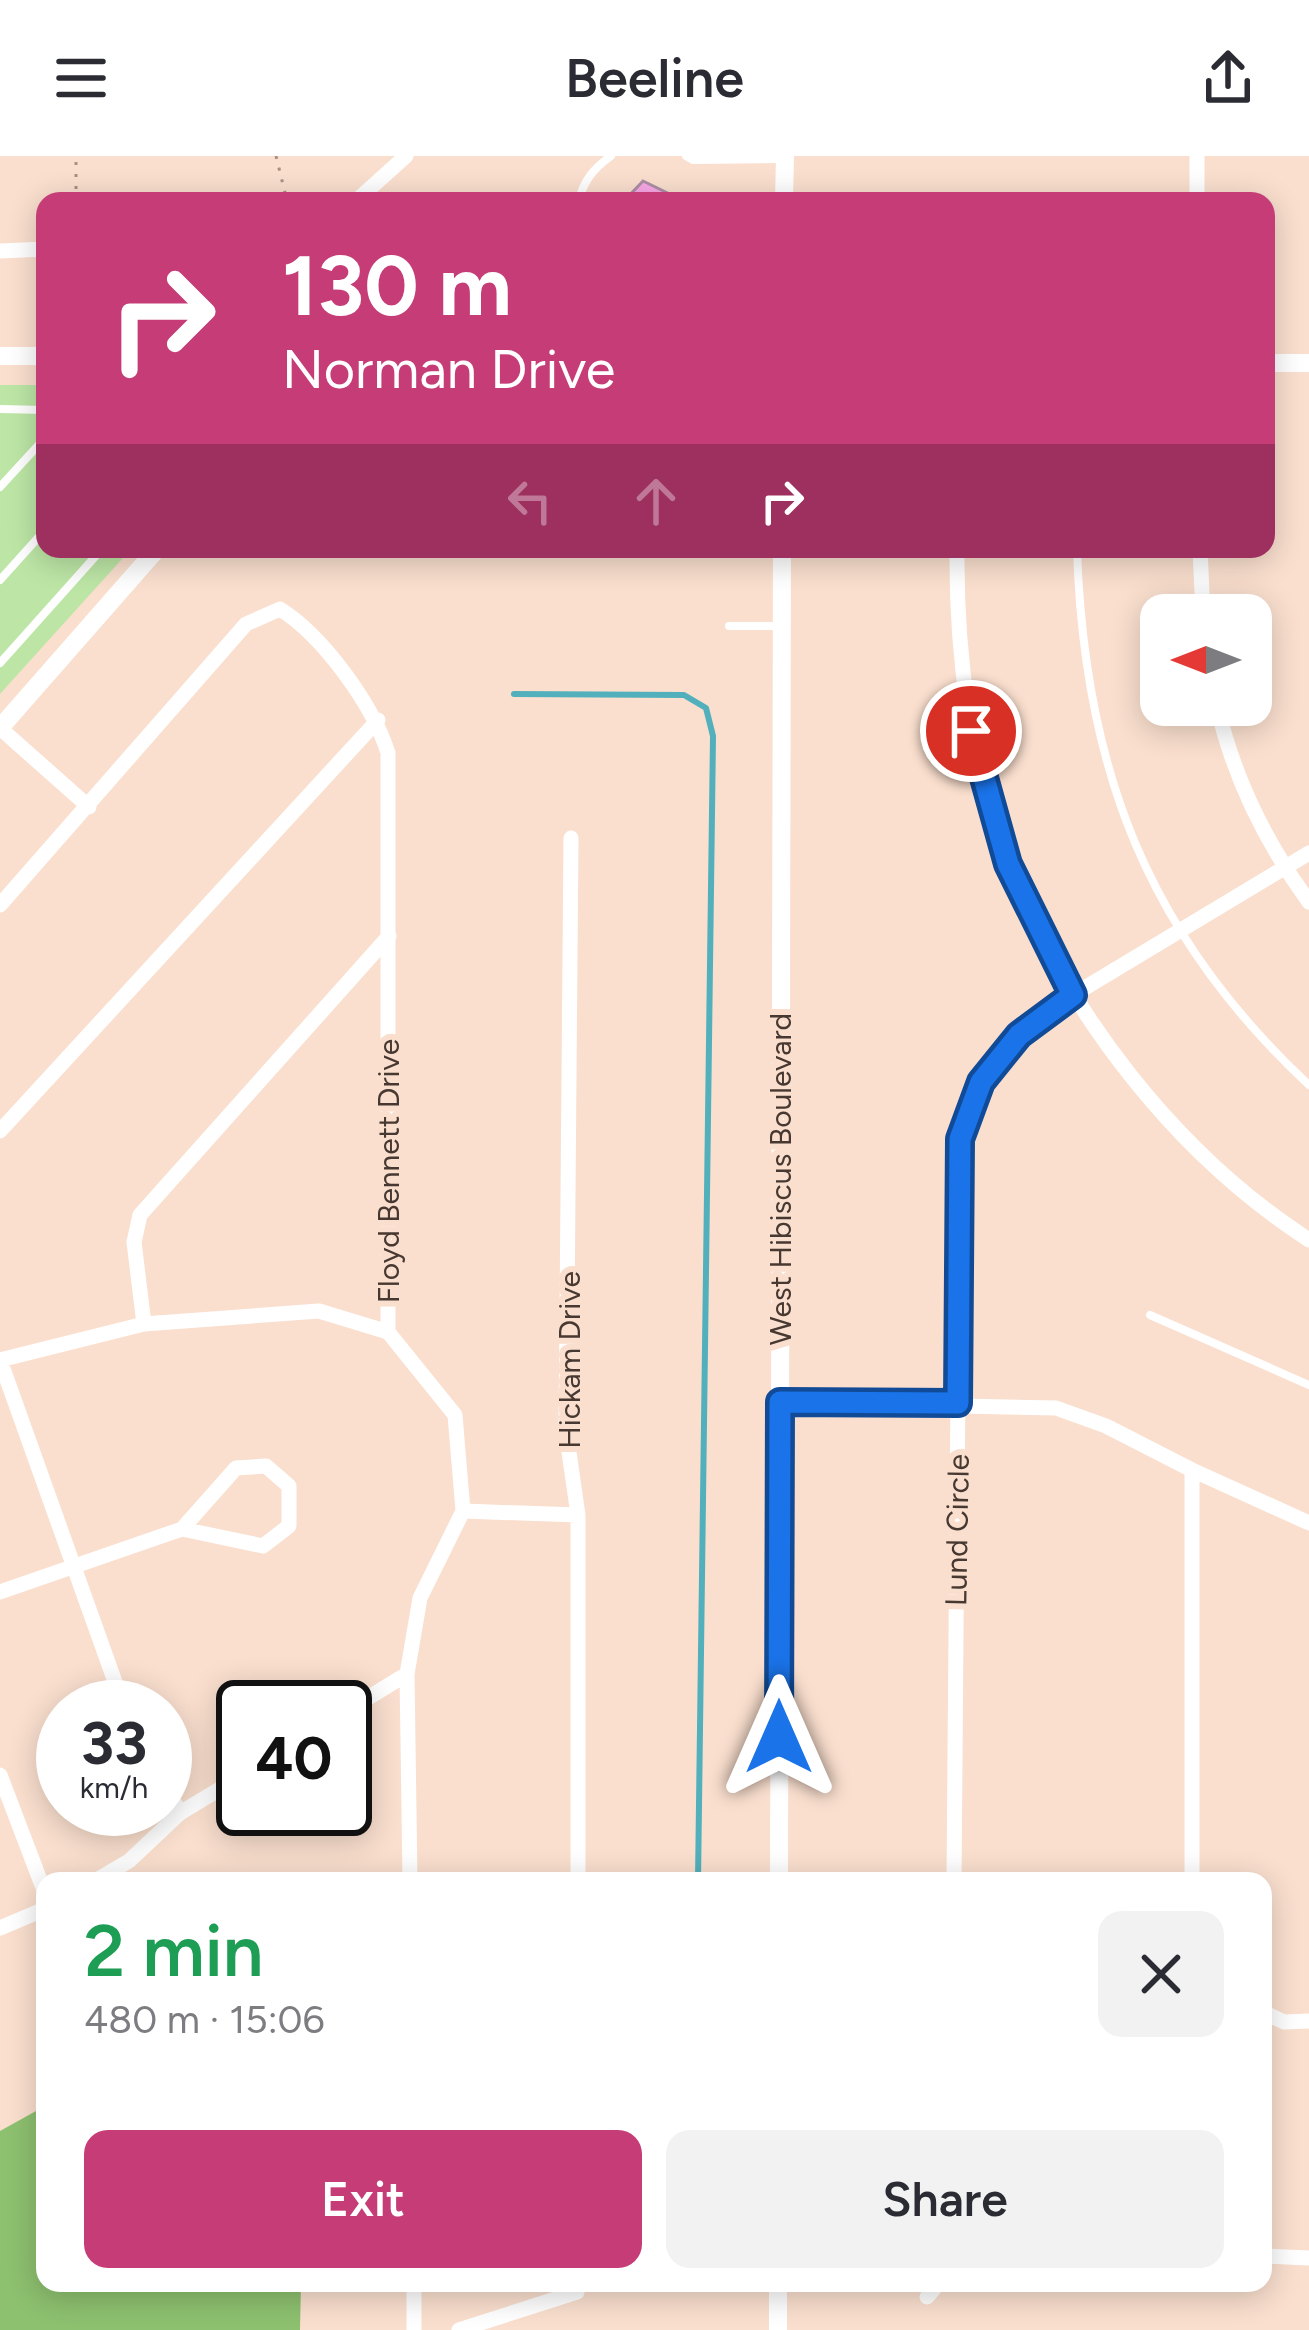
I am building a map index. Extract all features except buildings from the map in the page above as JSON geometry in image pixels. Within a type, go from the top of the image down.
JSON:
[{"type":"street","points":[[366,192],[406,156]]},
{"type":"street","points":[[1197,156],[1197,192]]},
{"type":"street","points":[[784,192],[785,158]]},
{"type":"street","points":[[0,251],[36,249]]},
{"type":"street","points":[[0,356],[36,356]]},
{"type":"street","points":[[1275,363],[1309,363]]},
{"type":"street","points":[[0,905],[89,807],[0,728],[149,558]]},
{"type":"street","name":"West Hibiscus Boulevard","points":[[779,1872],[782,558]]},
{"type":"street","points":[[957,558],[956,602],[971,731],[1008,864],[1073,995],[1156,1107],[1221,1171],[1309,1240]]},
{"type":"street","points":[[1200,558],[1202,594]]},
{"type":"street","name":"Floyd Bennett Drive","points":[[89,807],[246,624],[280,609],[302,622],[378,720],[388,753],[388,1332],[455,1415],[463,1511]]},
{"type":"street","points":[[0,1131],[378,720]]},
{"type":"street","points":[[1221,726],[1228,756],[1284,868],[1309,902]]},
{"type":"street","name":"Hickam Drive","points":[[571,838],[566,1431],[578,1515],[578,1872]]},
{"type":"street","name":"Lund Circle","points":[[954,1872],[960,1139],[981,1082],[1019,1035],[1073,995],[1309,853]]},
{"type":"street","points":[[144,1324],[134,1242],[140,1215],[389,936]]},
{"type":"street","points":[[114,1680],[0,1360],[144,1324],[319,1311],[388,1332]]},
{"type":"street","points":[[780,1402],[1056,1408],[1106,1426],[1309,1522]]},
{"type":"street","points":[[0,1592],[182,1529],[236,1468],[266,1466],[289,1486],[289,1526],[263,1546],[182,1529]]},
{"type":"street","points":[[1192,1470],[1192,1872]]},
{"type":"street","points":[[410,1872],[407,1674],[420,1598],[463,1511],[578,1515]]},
{"type":"street","points":[[372,1695],[407,1674]]},
{"type":"street","points":[[1,1779],[37,1872]]},
{"type":"street","points":[[111,1872],[157,1836]]},
{"type":"street","points":[[0,1928],[36,1913]]},
{"type":"street","points":[[1272,2016],[1284,2022],[1309,2020]]},
{"type":"street","points":[[1272,2256],[1309,2258]]},
{"type":"street","points":[[414,2292],[414,2330]]},
{"type":"street","points":[[459,2330],[566,2292]]},
{"type":"street","points":[[778,2292],[778,2330]]},
{"type":"street","points":[[927,2297],[931,2292]]},
{"type":"lane","points":[[581,192],[597,166],[611,156]]},
{"type":"lane","points":[[690,158],[785,158]]},
{"type":"lane","points":[[0,409],[36,410]]},
{"type":"lane","points":[[0,488],[36,448]]},
{"type":"lane","points":[[0,580],[36,540]]},
{"type":"lane","points":[[0,663],[94,558]]},
{"type":"lane","points":[[1078,558],[1084,648],[1100,745],[1130,831],[1181,930],[1223,997],[1309,1084]]},
{"type":"lane","points":[[729,626],[782,626]]},
{"type":"lane","points":[[1150,1315],[1309,1385]]},
{"type":"path","points":[[76,156],[76,192]]},
{"type":"path","points":[[276,156],[284,192]]},
{"type":"green space","points":[[0,385],[36,385],[36,558],[123,558],[0,694]]},
{"type":"green space","points":[[36,2111],[36,2292],[301,2292],[300,2330],[0,2330],[0,2131]]},
{"type":"waterway","points":[[514,694],[684,695],[706,708],[713,736],[698,1872]]},
{"type":"route","points":[[779,1737],[780,1402],[958,1403],[960,1139],[981,1082],[1019,1035],[1073,995],[1008,864],[971,731]]}]
